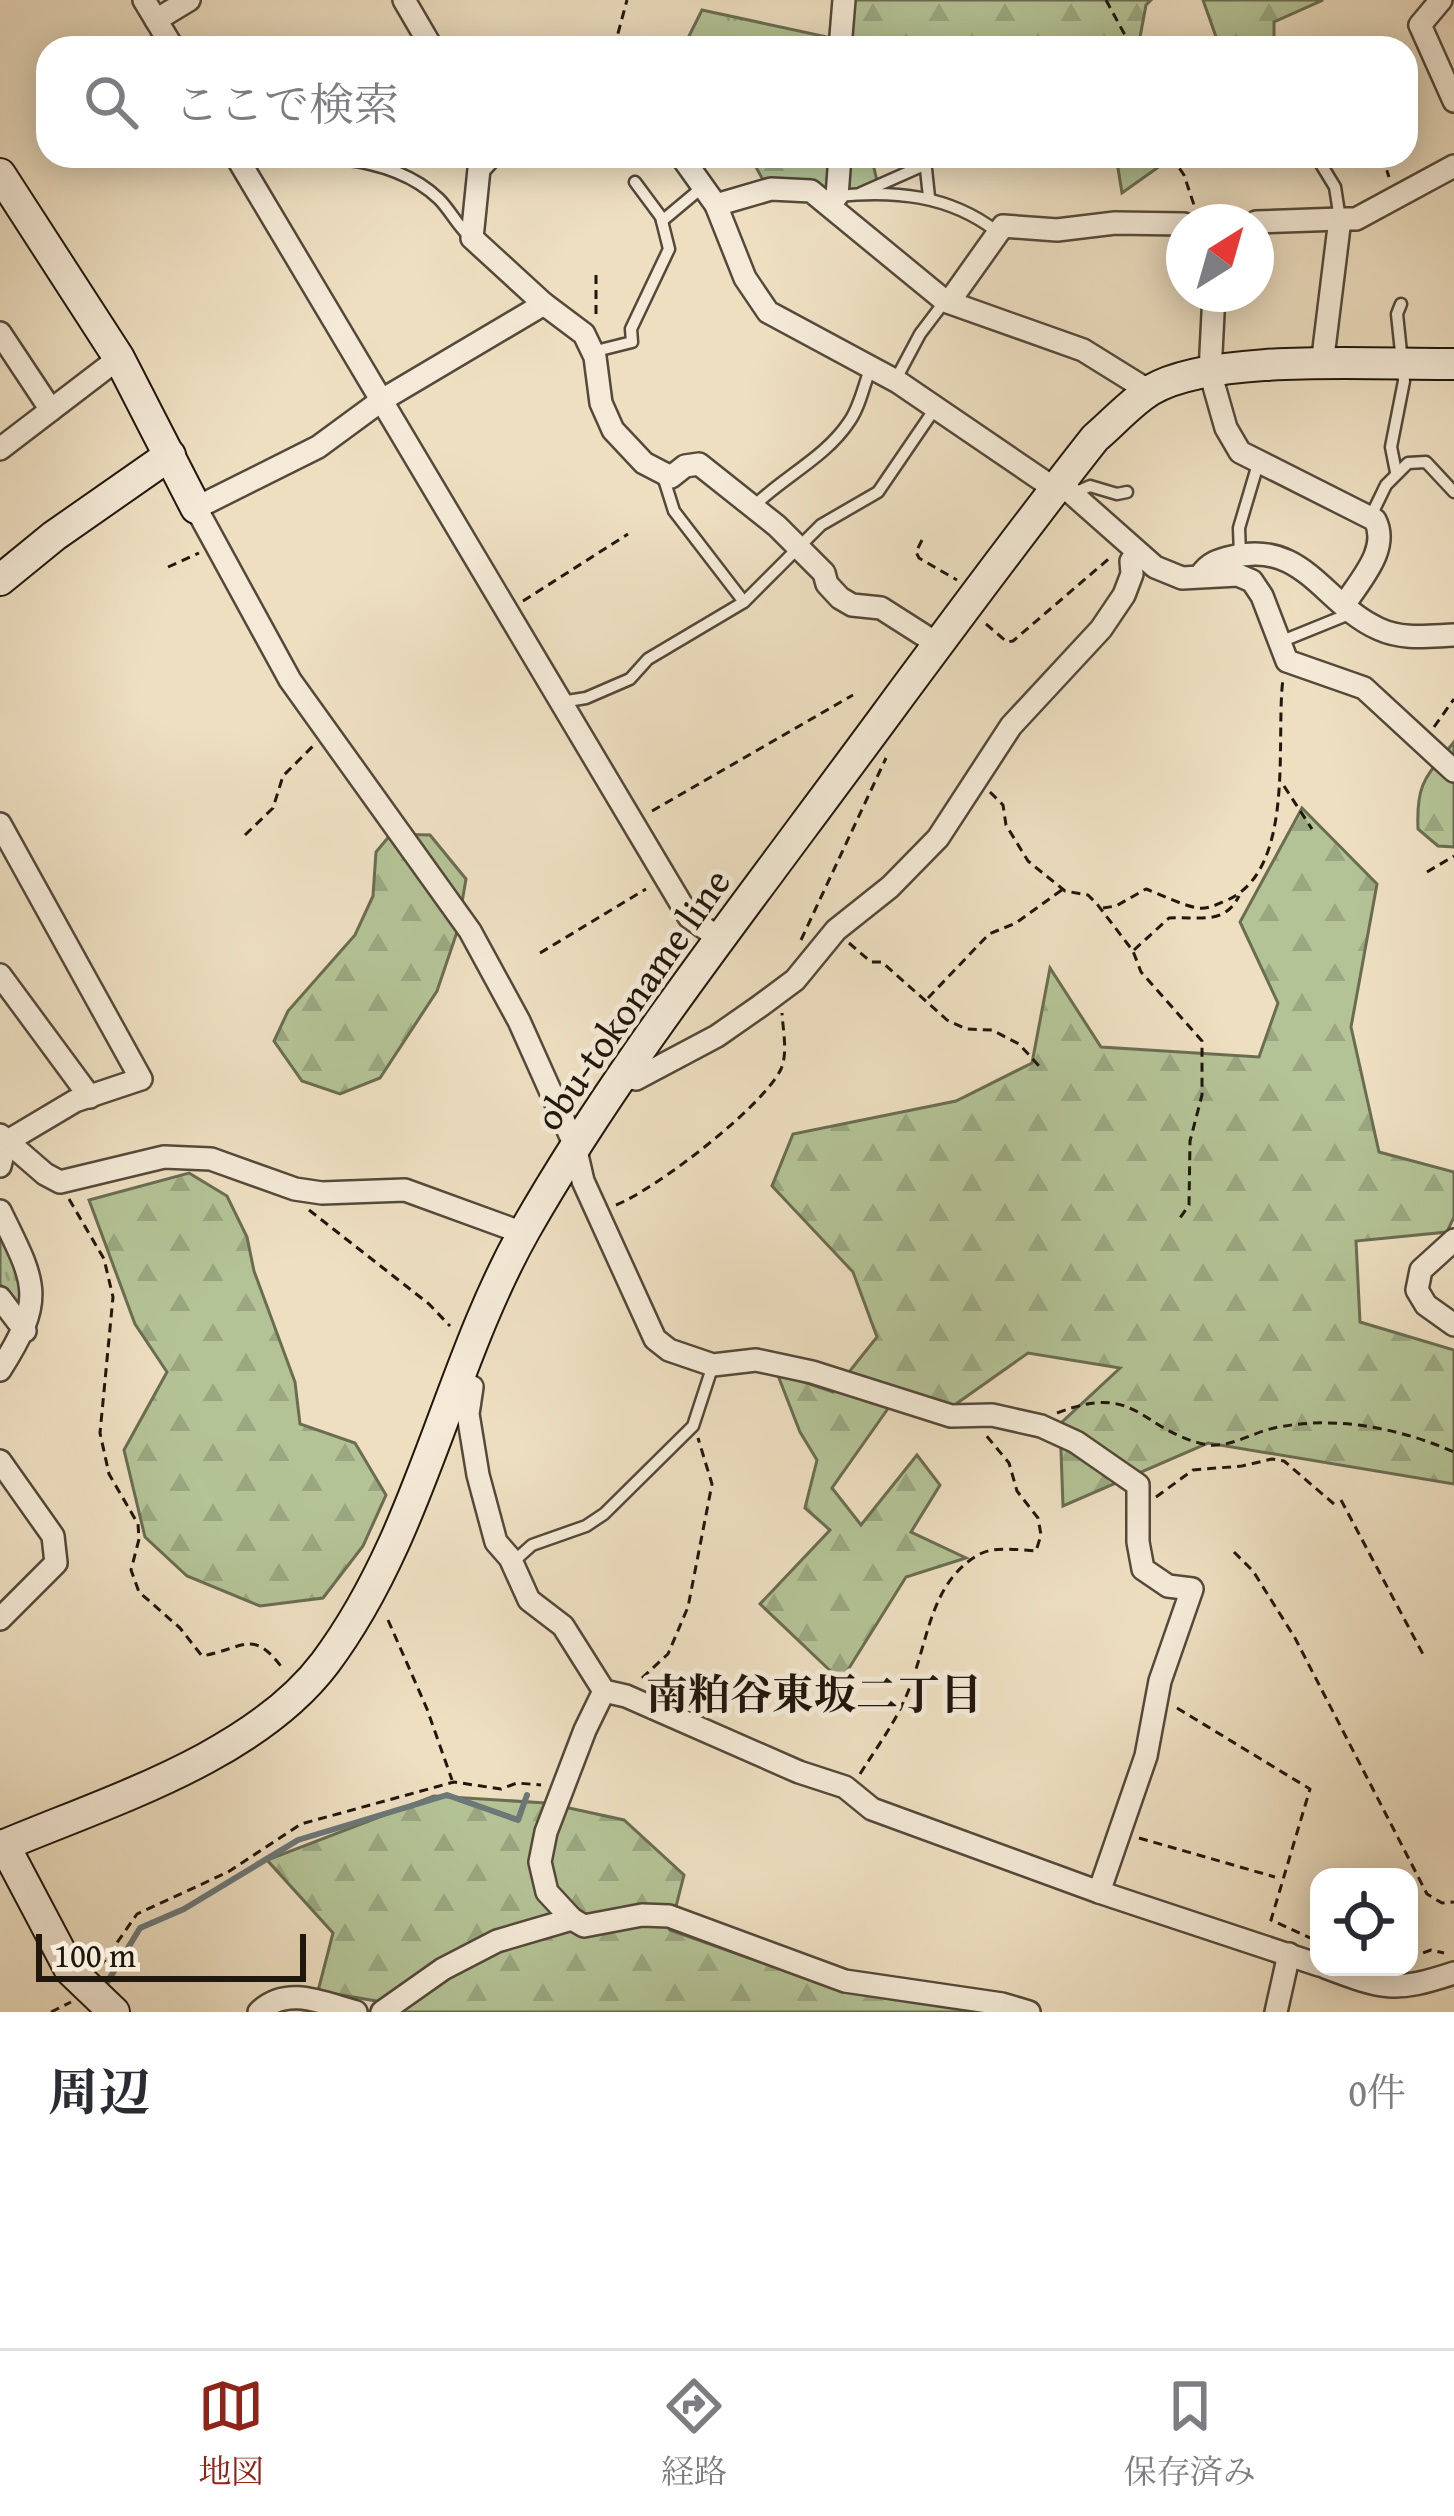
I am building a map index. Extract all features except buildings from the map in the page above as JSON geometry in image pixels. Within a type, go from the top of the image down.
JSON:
[{"type":"main road","points":[[0,174],[119,358],[196,508]]},
{"type":"main road","name":"obu-tokoname line","points":[[2,1846],[216,1754],[263,1723],[324,1665],[372,1586],[410,1504],[472,1344],[524,1233],[575,1146],[720,939],[938,645],[1062,489],[1095,438],[1149,391],[1181,376],[1322,365],[1454,364]]},
{"type":"main road","points":[[0,580],[170,455]]},
{"type":"main road","points":[[2,1846],[70,1970],[113,2012]]},
{"type":"street","points":[[165,36],[150,10],[189,0]]},
{"type":"street","points":[[404,0],[425,36]]},
{"type":"street","points":[[841,36],[844,0]]},
{"type":"street","points":[[1441,0],[1420,25],[1454,101]]},
{"type":"street","points":[[1274,221],[1356,219],[1454,166]]},
{"type":"street","points":[[243,168],[689,917],[720,939]]},
{"type":"street","points":[[480,168],[472,238],[588,343],[601,403],[627,450],[671,477],[685,466],[699,464],[800,549],[840,598],[881,608],[938,645]]},
{"type":"street","points":[[690,168],[711,195],[745,278],[768,312],[936,406],[1062,489],[1169,574],[1182,578],[1238,575],[1252,581],[1284,652],[1364,688],[1454,771]]},
{"type":"street","points":[[840,168],[841,198]]},
{"type":"street","points":[[711,195],[771,189],[841,198],[947,301],[1083,350],[1149,391]]},
{"type":"street","points":[[1322,365],[1340,219]]},
{"type":"street","points":[[947,301],[990,248],[996,230],[1012,224],[1057,230],[1166,221]]},
{"type":"street","points":[[544,304],[382,400],[318,447],[196,508],[290,680],[470,931],[519,1021],[655,1339],[669,1350],[713,1365],[756,1360],[812,1372],[951,1416],[992,1415],[1046,1429],[1129,1475],[1138,1485],[1143,1569],[1168,1586],[1192,1589],[1160,1681],[1121,1834],[1099,1892]]},
{"type":"street","points":[[1213,312],[1210,372],[1226,428],[1240,452],[1380,527],[1380,547],[1349,608]]},
{"type":"street","points":[[0,333],[51,410]]},
{"type":"street","points":[[0,449],[119,358]]},
{"type":"street","points":[[620,1076],[636,1079],[717,1036],[795,980],[836,930],[890,887],[938,838],[1011,726],[1101,629],[1124,595],[1133,549]]},
{"type":"street","points":[[1201,575],[1207,566],[1240,555],[1276,553],[1382,631],[1410,638],[1454,635]]},
{"type":"street","points":[[0,824],[141,1078],[75,1101],[3,1138]]},
{"type":"street","points":[[0,975],[90,1097]]},
{"type":"street","points":[[0,1166],[3,1138]]},
{"type":"street","points":[[3,1138],[60,1181],[164,1157],[211,1159],[295,1189],[322,1193],[405,1190],[524,1233]]},
{"type":"street","points":[[0,1211],[30,1274],[33,1305],[25,1331],[0,1370]]},
{"type":"street","points":[[1454,1240],[1421,1270],[1418,1290],[1426,1305],[1454,1325]]},
{"type":"street","points":[[0,1298],[25,1331]]},
{"type":"street","points":[[458,1380],[472,1387],[468,1414],[496,1542],[530,1600],[563,1626],[615,1694],[850,1791],[872,1809],[1099,1892],[1310,1962]]},
{"type":"street","points":[[0,1461],[53,1536],[56,1563],[0,1619]]},
{"type":"street","points":[[615,1694],[565,1782],[540,1862],[547,1892],[572,1919],[584,1926],[611,1918],[669,1916],[845,1981],[1029,2012]]},
{"type":"street","points":[[382,2012],[443,1969],[497,1941],[572,1919]]},
{"type":"street","points":[[1276,2012],[1289,1954]]},
{"type":"street","points":[[1349,1976],[1379,1987],[1405,1988],[1450,1963]]},
{"type":"street","points":[[259,2012],[276,1997],[296,1996],[356,2012]]},
{"type":"lane","points":[[384,168],[417,182],[440,200],[472,238]]},
{"type":"lane","points":[[841,198],[917,168]]},
{"type":"lane","points":[[925,168],[929,197]]},
{"type":"lane","points":[[1323,168],[1335,187],[1340,219]]},
{"type":"lane","points":[[588,343],[632,342],[631,329],[670,249],[662,221],[635,182]]},
{"type":"lane","points":[[662,221],[711,195]]},
{"type":"lane","points":[[841,198],[929,197],[963,208],[996,230]]},
{"type":"lane","points":[[896,381],[920,334],[947,301]]},
{"type":"lane","points":[[1396,472],[1391,447],[1404,380],[1397,314],[1401,304]]},
{"type":"lane","points":[[753,508],[774,486],[825,450],[851,420],[871,367]]},
{"type":"lane","points":[[560,702],[586,698],[630,679],[648,659],[744,602],[820,525],[878,492],[936,406]]},
{"type":"lane","points":[[1370,518],[1396,472],[1408,463],[1426,462],[1454,493]]},
{"type":"lane","points":[[1240,555],[1239,528],[1258,464]]},
{"type":"lane","points":[[662,473],[674,511],[744,602]]},
{"type":"lane","points":[[1062,489],[1090,485],[1127,493]]},
{"type":"lane","points":[[1284,652],[1349,608]]},
{"type":"lane","points":[[512,1563],[532,1545],[586,1526],[604,1514],[693,1426],[713,1365]]},
{"type":"path","points":[[617,36],[627,0]]},
{"type":"path","points":[[1106,0],[1125,36]]},
{"type":"path","points":[[1386,168],[1395,198]]},
{"type":"path","points":[[1180,169],[1187,204]]},
{"type":"path","points":[[588,343],[598,306],[596,275]]},
{"type":"path","points":[[507,611],[628,534]]},
{"type":"path","points":[[922,540],[916,552],[919,559],[973,599],[1001,638],[1013,641],[1082,579],[1133,549]]},
{"type":"path","points":[[168,567],[216,545]]},
{"type":"path","points":[[1133,952],[1169,918],[1218,918],[1237,902],[1261,866],[1281,784],[1284,652]]},
{"type":"path","points":[[632,823],[853,695]]},
{"type":"path","points":[[1424,742],[1454,699]]},
{"type":"path","points":[[245,835],[273,808],[283,776],[326,731]]},
{"type":"path","points":[[975,778],[1003,805],[1006,826],[1028,861],[1063,889],[1088,895],[1133,952],[1141,972],[1202,1041],[1202,1095],[1190,1141],[1189,1205],[1180,1218]]},
{"type":"path","points":[[1281,784],[1312,829]]},
{"type":"path","points":[[1427,872],[1454,856]]},
{"type":"path","points":[[540,953],[665,878]]},
{"type":"path","points":[[927,1000],[989,934],[1016,923],[1063,889]]},
{"type":"path","points":[[1101,909],[1146,889],[1195,908],[1209,908],[1239,896]]},
{"type":"path","points":[[836,930],[958,1027],[992,1030],[1019,1045],[1040,1067]]},
{"type":"path","points":[[60,1181],[111,1277],[100,1433],[109,1474],[138,1524],[140,1539],[131,1570],[139,1592],[180,1628],[202,1656],[254,1641],[267,1646],[298,1690]]},
{"type":"path","points":[[295,1189],[308,1209],[472,1344]]},
{"type":"path","points":[[1046,1429],[1059,1412],[1103,1401],[1137,1409],[1209,1445],[1274,1428],[1358,1426],[1399,1429],[1454,1452]]},
{"type":"path","points":[[850,1791],[890,1733],[939,1598],[980,1554],[1036,1551],[1041,1535],[1038,1518],[1018,1491],[1009,1462],[970,1416]]},
{"type":"path","points":[[615,1694],[668,1654],[688,1606],[712,1484],[693,1426]]},
{"type":"path","points":[[1140,1508],[1193,1470],[1272,1459],[1284,1461],[1334,1504]]},
{"type":"path","points":[[1342,1500],[1425,1658]]},
{"type":"path","points":[[1234,1552],[1253,1571],[1295,1638],[1427,1894],[1442,1903],[1454,1902]]},
{"type":"path","points":[[388,1620],[452,1782]]},
{"type":"path","points":[[1151,1726],[1169,1708],[1176,1708],[1310,1789],[1271,1920],[1310,1938]]},
{"type":"path","points":[[51,2012],[74,2000],[86,1987],[137,1914],[228,1872],[301,1824],[452,1782],[501,1789],[518,1783],[565,1782]]},
{"type":"path","points":[[1121,1834],[1275,1877]]},
{"type":"path","points":[[1418,1955],[1431,1950],[1450,1963]]},
{"type":"green space","points":[[854,0],[1151,0],[1140,36],[851,36]]},
{"type":"green space","points":[[1203,0],[1321,1],[1274,22],[1274,36],[1216,36]]},
{"type":"green space","points":[[702,10],[822,36],[689,36]]},
{"type":"green space","points":[[756,168],[874,168],[880,193],[835,192],[763,180]]},
{"type":"green space","points":[[1118,168],[1157,168],[1122,193]]},
{"type":"green space","points":[[1454,742],[1454,847],[1438,846],[1418,829],[1419,800],[1430,773]]},
{"type":"green space","points":[[1302,808],[1377,884],[1351,1027],[1379,1152],[1454,1172],[1454,1217],[1447,1232],[1356,1241],[1360,1322],[1454,1350],[1454,1484],[1208,1443],[1063,1506],[1060,1424],[1120,1368],[1028,1353],[946,1411],[899,1393],[832,1488],[861,1525],[917,1455],[940,1485],[911,1532],[966,1558],[906,1577],[841,1681],[760,1604],[830,1530],[805,1508],[817,1460],[800,1432],[777,1373],[833,1392],[877,1337],[853,1272],[772,1186],[793,1134],[956,1101],[1032,1063],[1050,968],[1101,1047],[1259,1057],[1278,1003],[1240,922]]},
{"type":"green space","points":[[391,834],[430,835],[466,879],[457,932],[437,991],[380,1078],[340,1094],[302,1081],[274,1041],[288,1011],[355,935],[373,896],[376,852]]},
{"type":"green space","points":[[189,1173],[227,1196],[247,1237],[254,1271],[295,1382],[300,1424],[355,1443],[386,1495],[363,1546],[323,1598],[260,1606],[187,1576],[145,1537],[124,1450],[167,1372],[135,1324],[89,1200]]},
{"type":"green space","points":[[0,1222],[21,1275],[23,1302],[18,1307],[0,1284]]},
{"type":"green space","points":[[434,1796],[546,1803],[624,1820],[684,1875],[670,1930],[836,1989],[985,2012],[388,2012],[376,2001],[318,1991],[333,1933],[267,1860]]},
{"type":"waterway","points":[[105,1986],[140,1928],[184,1909],[298,1840],[447,1795],[518,1820],[527,1795]]},
{"type":"district","name":"南粕谷東坂二丁目","points":[[814,1694]]}]
